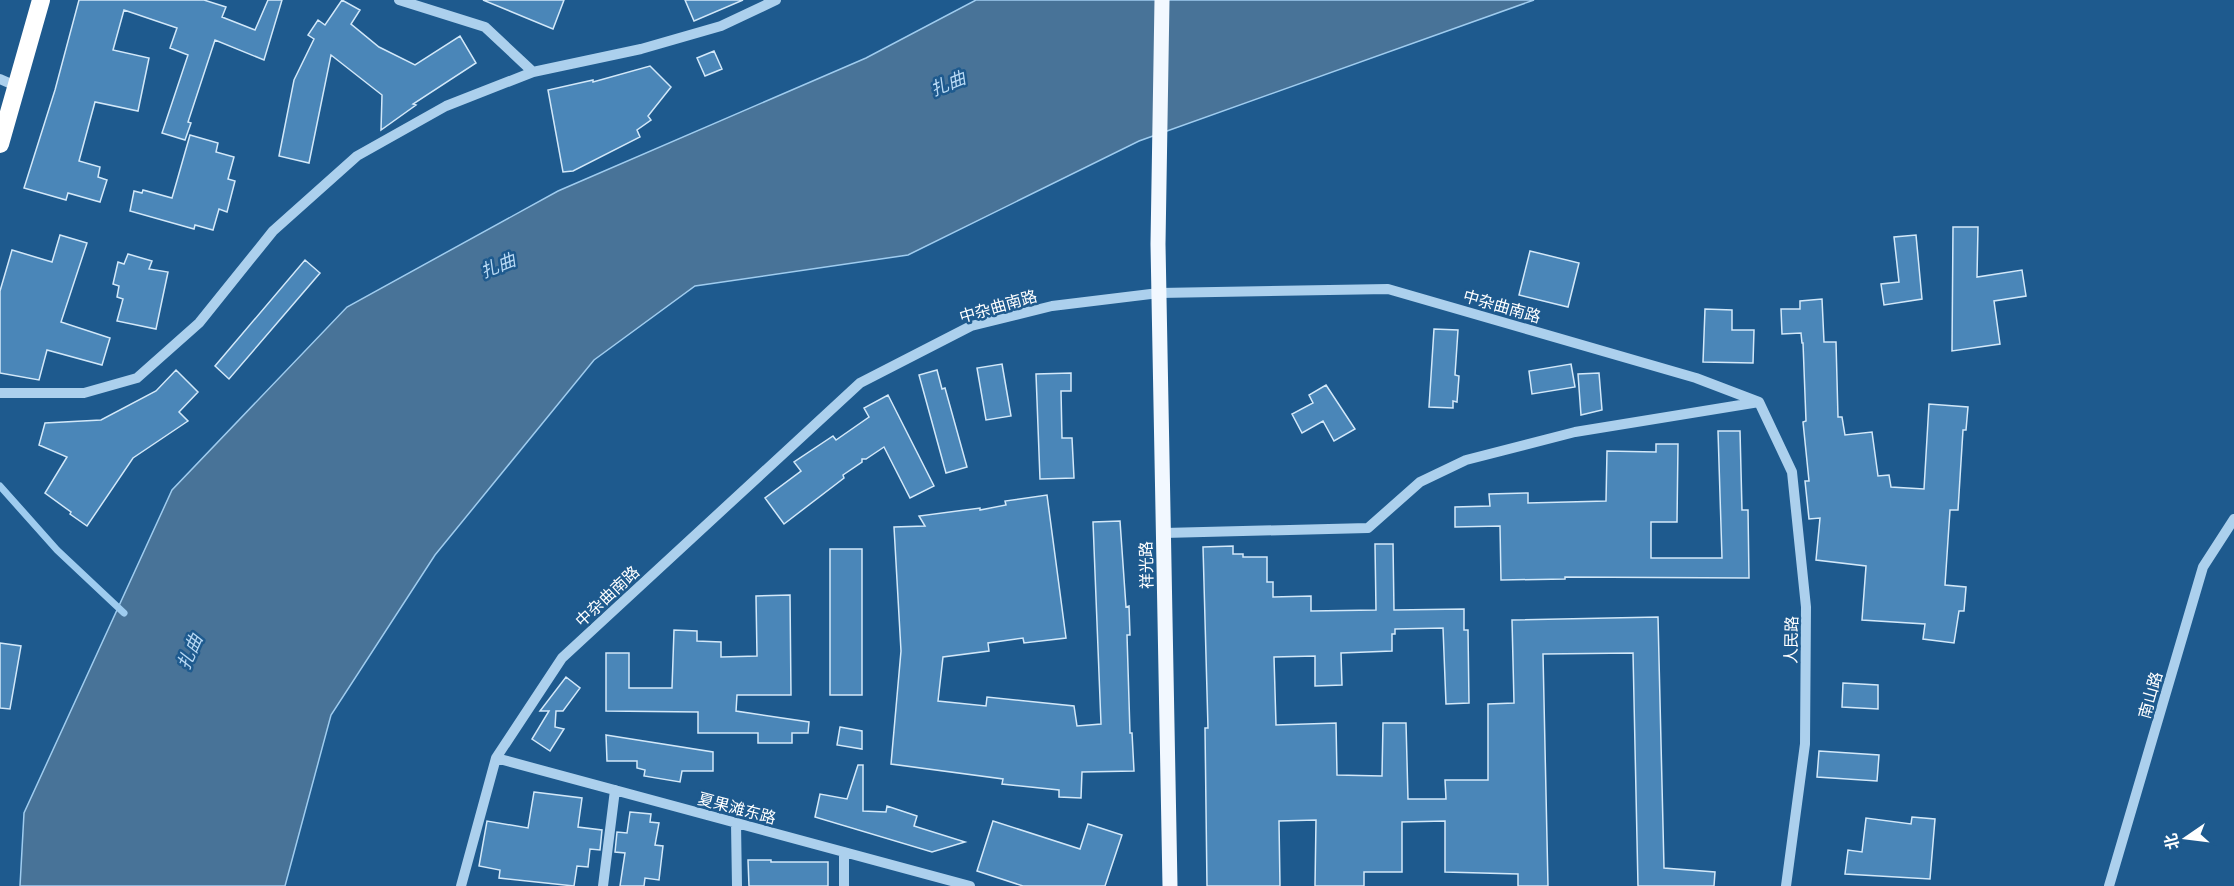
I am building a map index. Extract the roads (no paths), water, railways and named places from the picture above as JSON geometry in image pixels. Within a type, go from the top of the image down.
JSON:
[{"type":"highway","points":[[0,144],[8,82],[41,0]]},
{"type":"main road","name":"祥光路","points":[[1162,0],[1158,243],[1170,886]]},
{"type":"street","points":[[399,0],[485,27],[533,72]]},
{"type":"street","points":[[0,393],[84,393],[137,378],[199,323],[273,231],[357,156],[446,106],[533,72],[641,49],[721,26],[776,0]]},
{"type":"street","name":"中杂曲南路","points":[[461,886],[496,758],[562,658],[860,383],[971,326],[1052,306],[1159,293],[1388,289],[1696,378],[1759,402]]},
{"type":"street","points":[[1164,533],[1368,528],[1420,482],[1466,460],[1575,432],[1759,402]]},
{"type":"street","name":"人民路","points":[[1759,402],[1792,472],[1806,607],[1805,744],[1786,886]]},
{"type":"street","name":"南山路","points":[[2109,886],[2203,567],[2234,519]]},
{"type":"street","name":"夏果滩东路","points":[[496,758],[954,884],[970,886]]},
{"type":"street","points":[[603,886],[615,790]]},
{"type":"street","points":[[736,823],[737,886]]},
{"type":"street","points":[[844,852],[844,886]]},
{"type":"water","name":"扎曲","points":[[976,0],[1534,0],[1139,141],[908,255],[695,286],[594,360],[435,555],[331,715],[285,886],[20,886],[24,813],[172,490],[347,307],[558,191],[866,58]]},
{"type":"waterway","points":[[0,486],[57,550],[124,613]]}]
